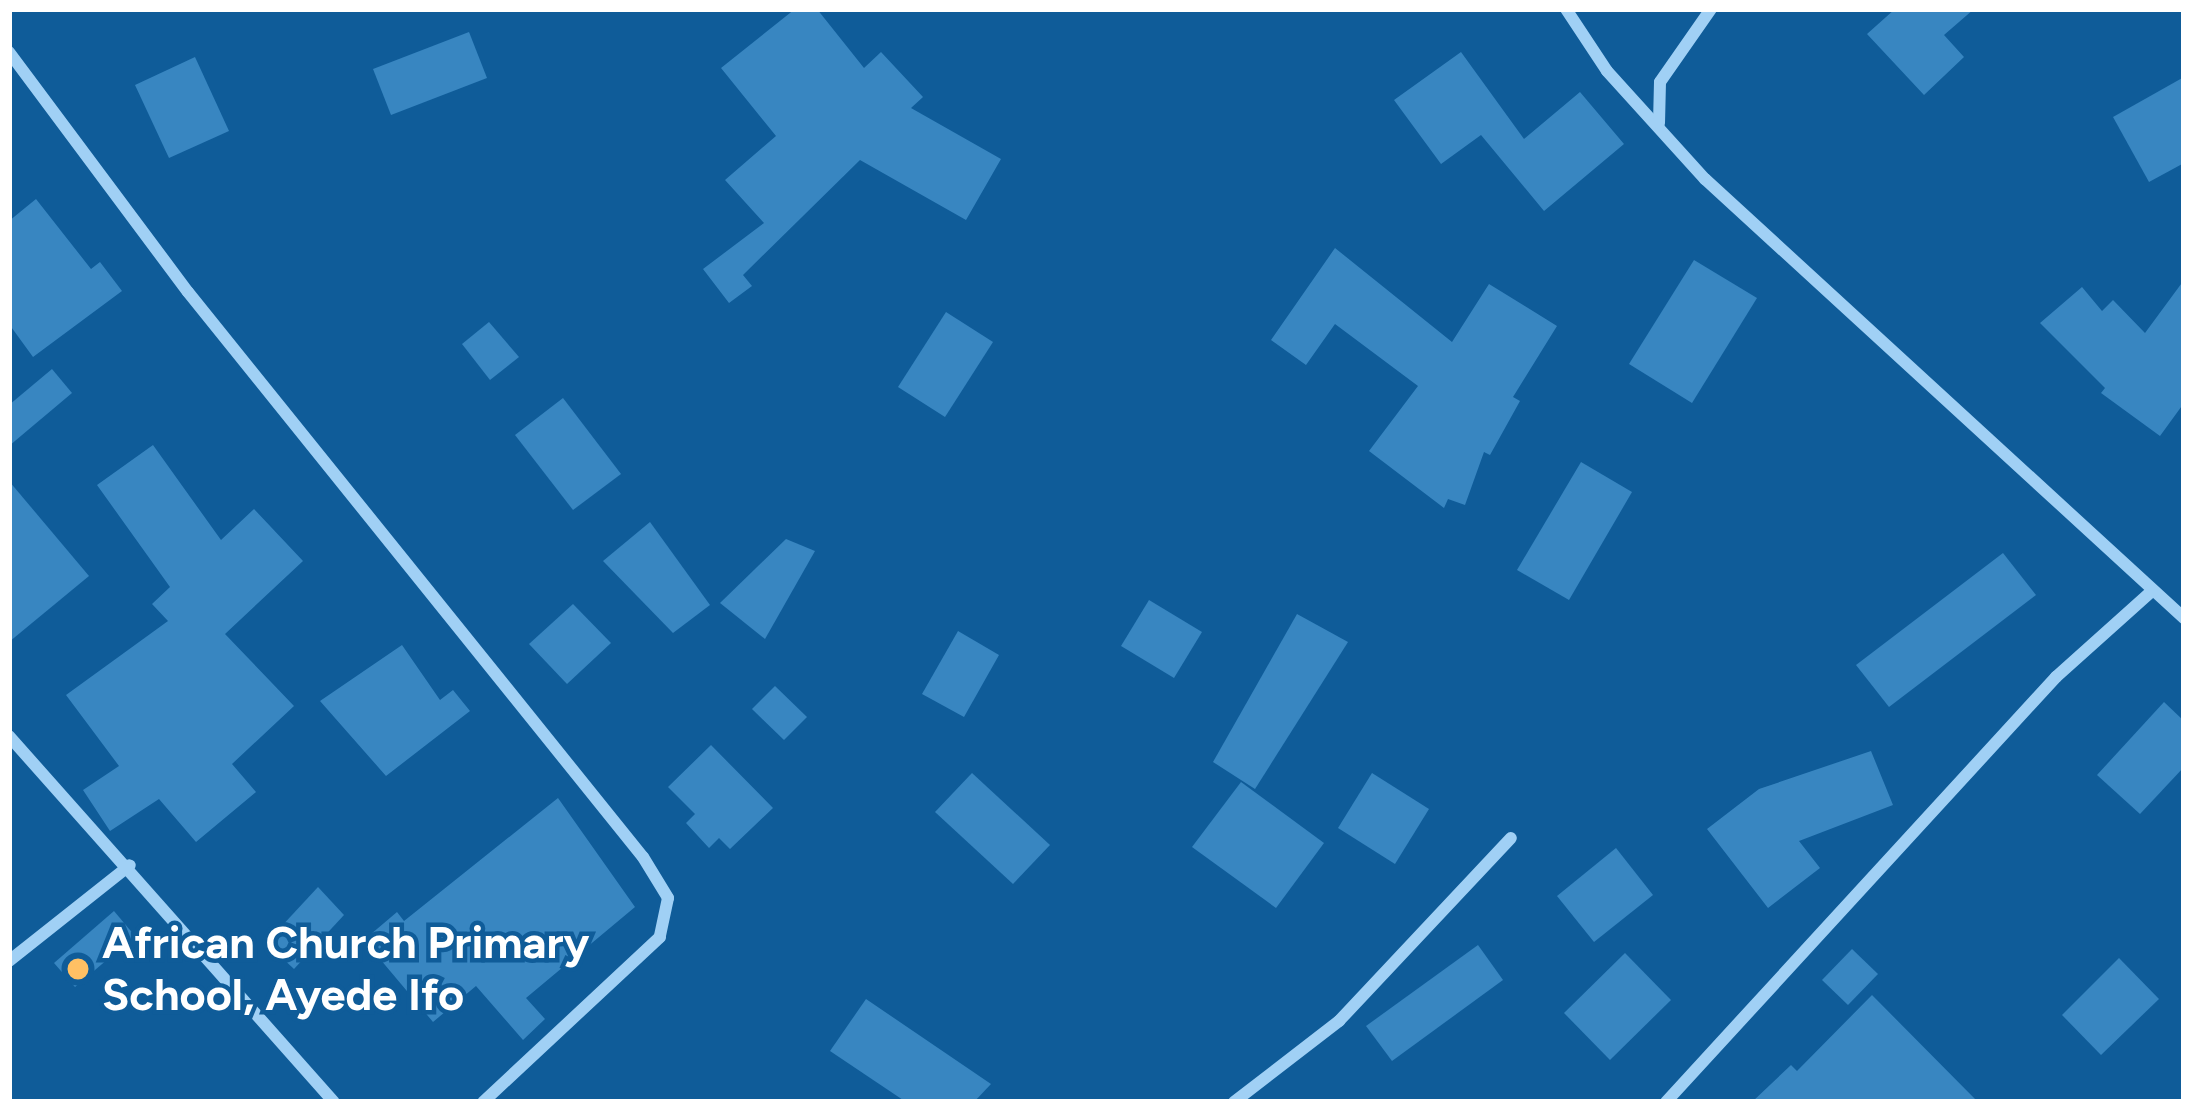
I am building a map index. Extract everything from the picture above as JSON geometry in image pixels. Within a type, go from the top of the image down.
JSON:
[{"type":"street","points":[[1566,9],[1607,71],[1705,179],[2184,618]]},
{"type":"street","points":[[1659,123],[1660,82],[1711,9]]},
{"type":"street","points":[[9,52],[188,292],[643,857],[668,898],[660,937],[483,1102]]},
{"type":"street","points":[[1666,1102],[2056,677],[2153,590]]},
{"type":"street","points":[[9,736],[58,797],[130,865],[334,1102]]},
{"type":"street","points":[[1234,1102],[1339,1021],[1511,838]]},
{"type":"street","points":[[9,962],[130,865]]},
{"type":"building","points":[[795,9],[817,9],[864,68],[881,52],[923,97],[911,108],[1001,159],[966,220],[860,160],[743,275],[752,286],[729,303],[703,269],[764,223],[725,180],[776,136],[721,68]]},
{"type":"building","points":[[1895,9],[1974,9],[1944,35],[1964,57],[1924,95],[1867,34]]},
{"type":"building","points":[[469,32],[487,78],[391,115],[373,69]]},
{"type":"building","points":[[1461,52],[1524,139],[1580,92],[1624,144],[1544,211],[1481,135],[1441,164],[1394,100]]},
{"type":"building","points":[[195,57],[229,131],[169,158],[135,85]]},
{"type":"building","points":[[2184,77],[2184,163],[2149,182],[2113,117]]},
{"type":"building","points":[[36,199],[91,269],[100,262],[122,291],[33,357],[9,324],[9,221]]},
{"type":"building","points":[[1335,248],[1452,342],[1489,284],[1557,326],[1513,397],[1520,401],[1490,455],[1484,452],[1465,505],[1448,499],[1444,508],[1369,451],[1418,386],[1335,324],[1306,365],[1271,340]]},
{"type":"building","points":[[1694,260],[1757,298],[1692,403],[1629,364]]},
{"type":"building","points":[[2184,280],[2184,403],[2160,436],[2101,393],[2105,388],[2040,323],[2082,287],[2102,311],[2113,300],[2145,333]]},
{"type":"building","points":[[946,312],[993,342],[945,417],[898,387]]},
{"type":"building","points":[[489,322],[519,357],[490,380],[462,344]]},
{"type":"building","points":[[52,369],[72,393],[9,446],[9,405]]},
{"type":"building","points":[[563,398],[621,474],[573,510],[515,435]]},
{"type":"building","points":[[153,445],[221,540],[254,509],[303,561],[225,634],[294,706],[232,764],[256,792],[196,842],[159,799],[110,831],[83,790],[119,766],[66,695],[168,621],[152,604],[170,587],[97,485]]},
{"type":"building","points":[[1581,462],[1632,492],[1569,600],[1517,570]]},
{"type":"building","points":[[9,481],[89,576],[9,642]]},
{"type":"building","points":[[650,522],[710,605],[673,633],[603,561]]},
{"type":"building","points":[[786,539],[815,551],[765,639],[720,603]]},
{"type":"building","points":[[2003,553],[2036,595],[1889,707],[1856,665]]},
{"type":"building","points":[[1149,600],[1202,632],[1174,678],[1121,646]]},
{"type":"building","points":[[573,604],[611,643],[567,684],[529,644]]},
{"type":"building","points":[[1297,614],[1348,642],[1255,789],[1213,762]]},
{"type":"building","points":[[958,631],[999,655],[964,717],[922,694]]},
{"type":"building","points":[[402,645],[440,700],[453,690],[470,711],[386,776],[320,701]]},
{"type":"building","points":[[775,686],[807,717],[784,740],[752,709]]},
{"type":"building","points":[[2164,702],[2184,721],[2184,767],[2140,814],[2097,775]]},
{"type":"building","points":[[711,745],[773,808],[730,849],[719,838],[709,848],[686,823],[695,814],[668,787]]},
{"type":"building","points":[[1871,751],[1893,805],[1799,841],[1820,868],[1768,908],[1707,829],[1759,789]]},
{"type":"building","points":[[972,773],[1050,845],[1013,884],[935,812]]},
{"type":"building","points":[[1372,773],[1429,809],[1395,864],[1338,828]]},
{"type":"building","points":[[1241,782],[1324,843],[1276,908],[1192,847]]},
{"type":"building","points":[[558,798],[635,907],[526,998],[545,1019],[523,1040],[476,986],[433,1022],[364,940],[397,912],[404,921]]},
{"type":"building","points":[[1616,848],[1653,895],[1594,942],[1557,896]]},
{"type":"building","points":[[318,887],[344,915],[294,969],[266,943]]},
{"type":"building","points":[[114,911],[135,936],[75,987],[54,963]]},
{"type":"building","points":[[1478,945],[1503,980],[1392,1061],[1366,1026]]},
{"type":"building","points":[[1852,949],[1878,974],[1848,1005],[1822,980]]},
{"type":"building","points":[[1625,953],[1671,1000],[1610,1060],[1564,1013]]},
{"type":"building","points":[[2119,958],[2159,999],[2101,1055],[2062,1015]]},
{"type":"building","points":[[1872,995],[1978,1102],[1752,1102],[1791,1065],[1797,1071]]},
{"type":"building","points":[[866,999],[991,1084],[974,1102],[906,1102],[830,1051]]},
{"type":"place","name":"African Church Primary School, Ayede Ifo","points":[[78,969]]}]
